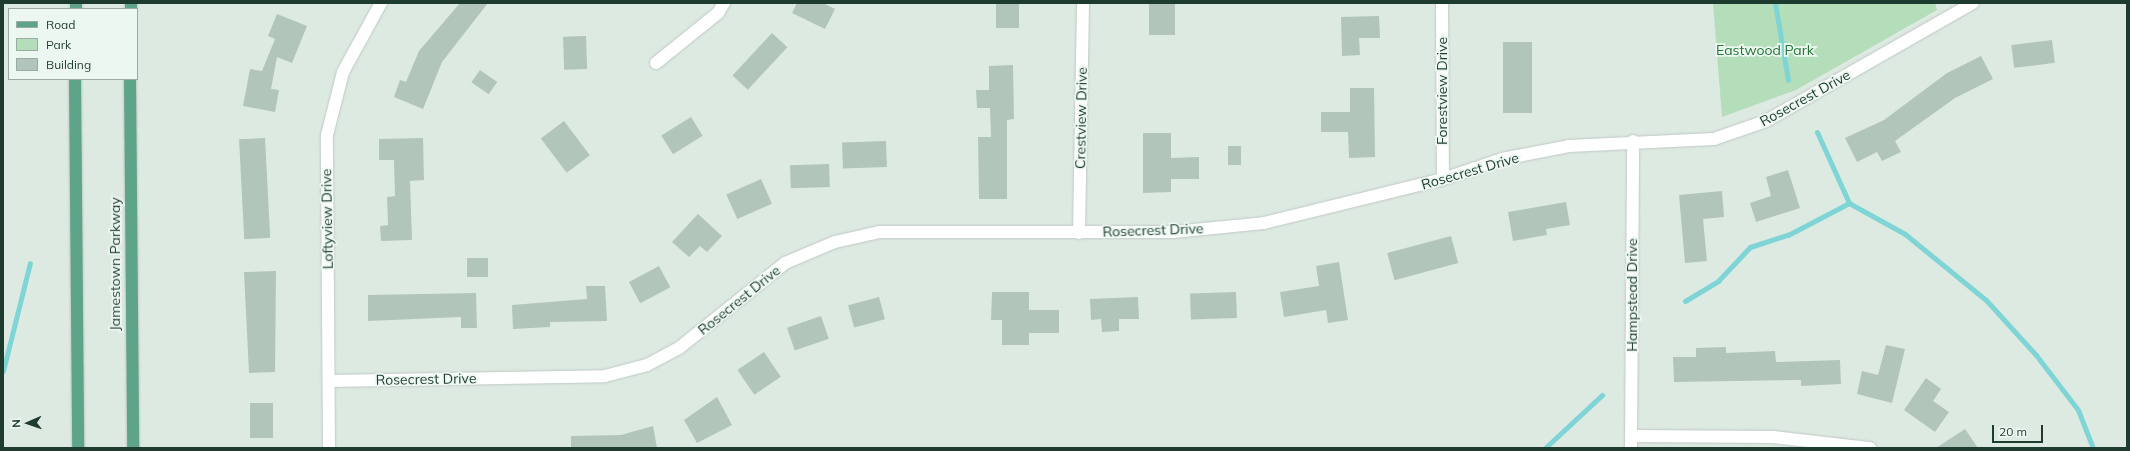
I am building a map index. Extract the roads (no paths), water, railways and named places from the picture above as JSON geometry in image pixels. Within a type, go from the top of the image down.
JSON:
[{"type":"main road","points":[[75,80],[78,448]]},
{"type":"main road","name":"Jamestown Parkway","points":[[130,80],[133,448]]},
{"type":"street","name":"Loftyview Drive","points":[[329,448],[327,135],[343,72],[382,3]]},
{"type":"street","points":[[656,63],[718,13],[724,3]]},
{"type":"street","name":"Crestview Drive","points":[[1079,233],[1083,3]]},
{"type":"street","name":"Forestview Drive","points":[[1442,3],[1443,179]]},
{"type":"street","name":"Rosecrest Drive","points":[[329,381],[605,376],[647,365],[679,348],[784,263],[835,242],[880,232],[1174,232],[1264,223],[1443,179],[1502,159],[1569,146],[1633,141],[1714,139],[1766,121],[1957,6],[1973,3]]},
{"type":"street","name":"Hampstead Drive","points":[[1631,442],[1633,141]]},
{"type":"street","points":[[1631,442],[1773,438],[1870,448]]},
{"type":"waterway","points":[[1775,3],[1788,80]]},
{"type":"waterway","points":[[1817,132],[1849,203],[1905,234],[1986,300],[2036,355],[2078,410],[2093,448]]},
{"type":"waterway","points":[[1685,301],[1718,281],[1750,247],[1788,235],[1849,203]]},
{"type":"waterway","points":[[3,371],[30,263]]},
{"type":"waterway","points":[[1545,448],[1602,395]]},
{"type":"park label","name":"Eastwood Park","points":[[1765,50]]}]
